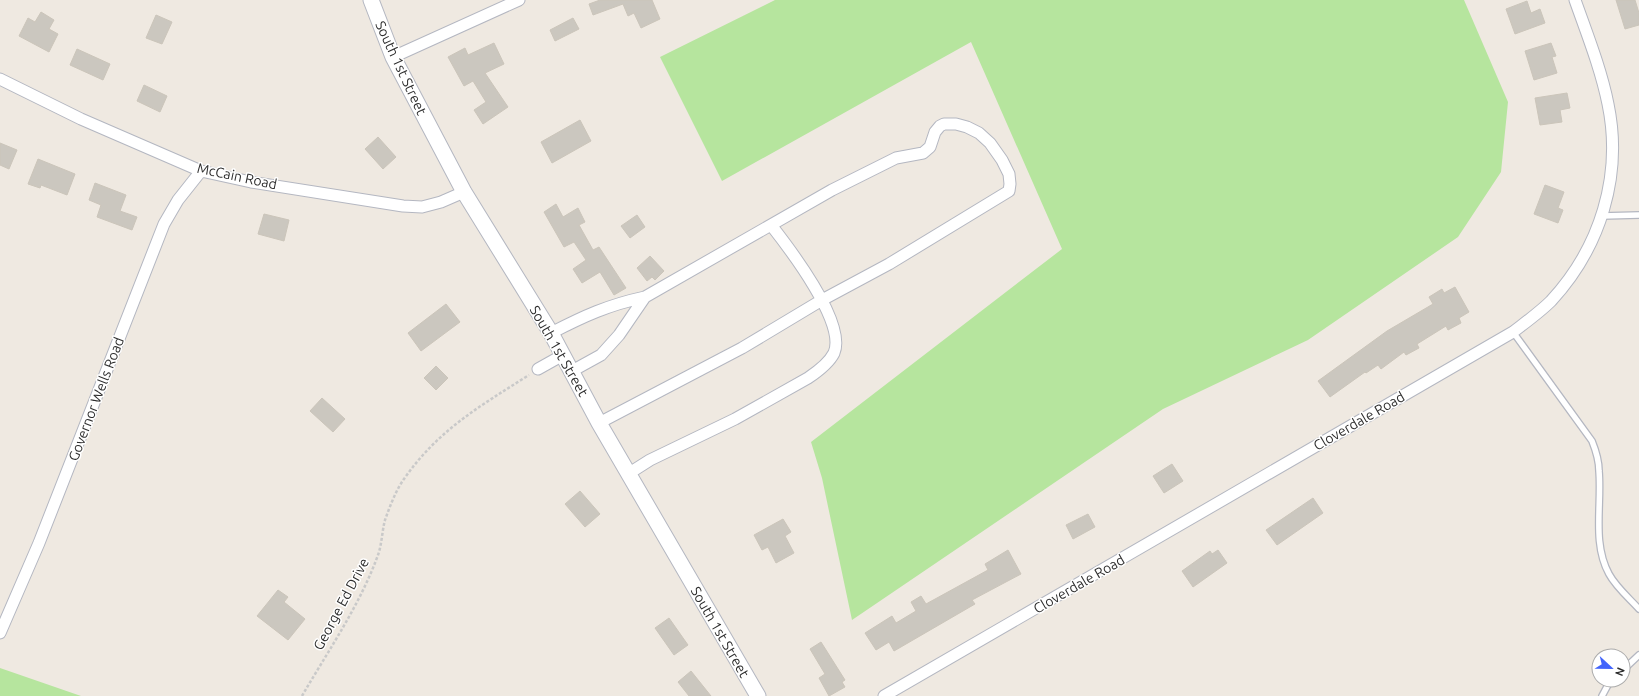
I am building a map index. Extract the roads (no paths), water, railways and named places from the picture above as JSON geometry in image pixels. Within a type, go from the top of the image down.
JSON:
[{"type":"main road","name":"South 1st Street","points":[[371,0],[393,57],[464,192],[551,333],[628,474],[758,696]]},
{"type":"street","points":[[393,57],[519,0]]},
{"type":"street","name":"Cloverdale Road","points":[[884,696],[1514,332],[1550,302],[1586,253],[1602,216],[1608,197],[1611,177],[1613,144],[1604,85],[1575,0]]},
{"type":"street","name":"McCain Road","points":[[0,79],[81,119],[201,171],[251,182],[404,206],[422,206],[441,202],[464,192]]},
{"type":"street","points":[[551,333],[597,310],[621,302],[645,297],[709,262],[832,190],[874,168],[896,158],[923,153],[930,147],[935,132],[944,124],[956,124],[967,127],[979,133],[990,143],[1002,160],[1010,179],[1009,191],[889,264],[822,300],[742,348],[599,423]]},
{"type":"street","name":"Governor Wells Road","points":[[0,633],[42,536],[164,224],[178,200],[201,171]]},
{"type":"street","points":[[628,474],[671,449],[735,419],[808,378],[818,371],[834,352],[836,336],[822,300],[804,271],[770,225]]},
{"type":"street","points":[[572,371],[601,355],[619,335],[645,297]]},
{"type":"street","points":[[538,369],[563,355]]},
{"type":"lane","points":[[1602,216],[1639,214]]},
{"type":"lane","points":[[1514,332],[1592,441],[1597,455],[1599,471],[1600,542],[1602,556],[1609,574],[1617,586],[1639,609]]},
{"type":"lane","points":[[1631,662],[1639,655]]}]
